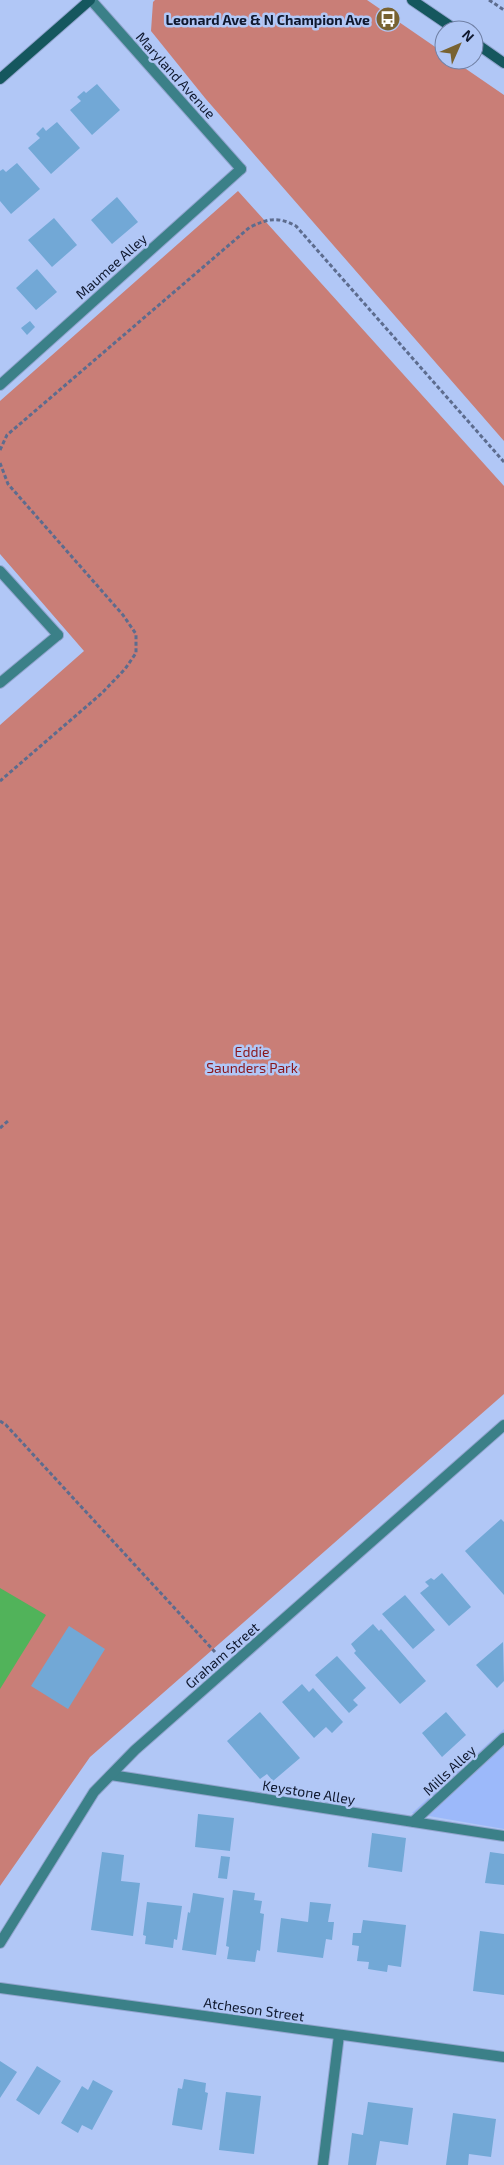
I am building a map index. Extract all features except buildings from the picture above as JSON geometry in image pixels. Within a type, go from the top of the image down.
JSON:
[{"type":"street","points":[[0,79],[91,0]]},
{"type":"street","name":"Maryland Avenue","points":[[91,0],[241,169]]},
{"type":"street","points":[[412,0],[441,20]]},
{"type":"street","points":[[484,49],[504,62]]},
{"type":"street","name":"Maumee Alley","points":[[0,385],[241,169]]},
{"type":"street","points":[[0,571],[58,635],[0,683]]},
{"type":"street","name":"Graham Street","points":[[0,1942],[94,1792],[135,1750],[504,1424]]},
{"type":"street","name":"Mills Alley","points":[[413,1822],[504,1738]]},
{"type":"street","name":"Keystone Alley","points":[[111,1775],[504,1836]]},
{"type":"street","name":"Atcheson Street","points":[[0,1988],[504,2057]]},
{"type":"street","points":[[323,2165],[339,2035]]},
{"type":"path","points":[[490,0],[504,10]]},
{"type":"path","points":[[0,450],[7,436],[250,227],[267,220],[284,220],[296,226],[504,462]]},
{"type":"path","points":[[0,1128],[8,1121]]},
{"type":"path","points":[[0,1421],[45,1465],[229,1667]]},
{"type":"shaded area","points":[[0,1588],[46,1615],[0,1689]]},
{"type":"shaded area","points":[[504,1729],[504,1829],[412,1813]]},
{"type":"green space","points":[[155,0],[367,0],[434,46],[434,70],[468,70],[504,95],[504,441],[205,98],[151,31],[153,2]]},
{"type":"green space","name":"Eddie Saunders Park","points":[[238,191],[504,486],[504,1394],[90,1757],[0,1886],[0,725],[84,651],[0,554],[0,401]]},
{"type":"place","name":"Leonard Ave & N Champion Ave","points":[[388,19]]}]
